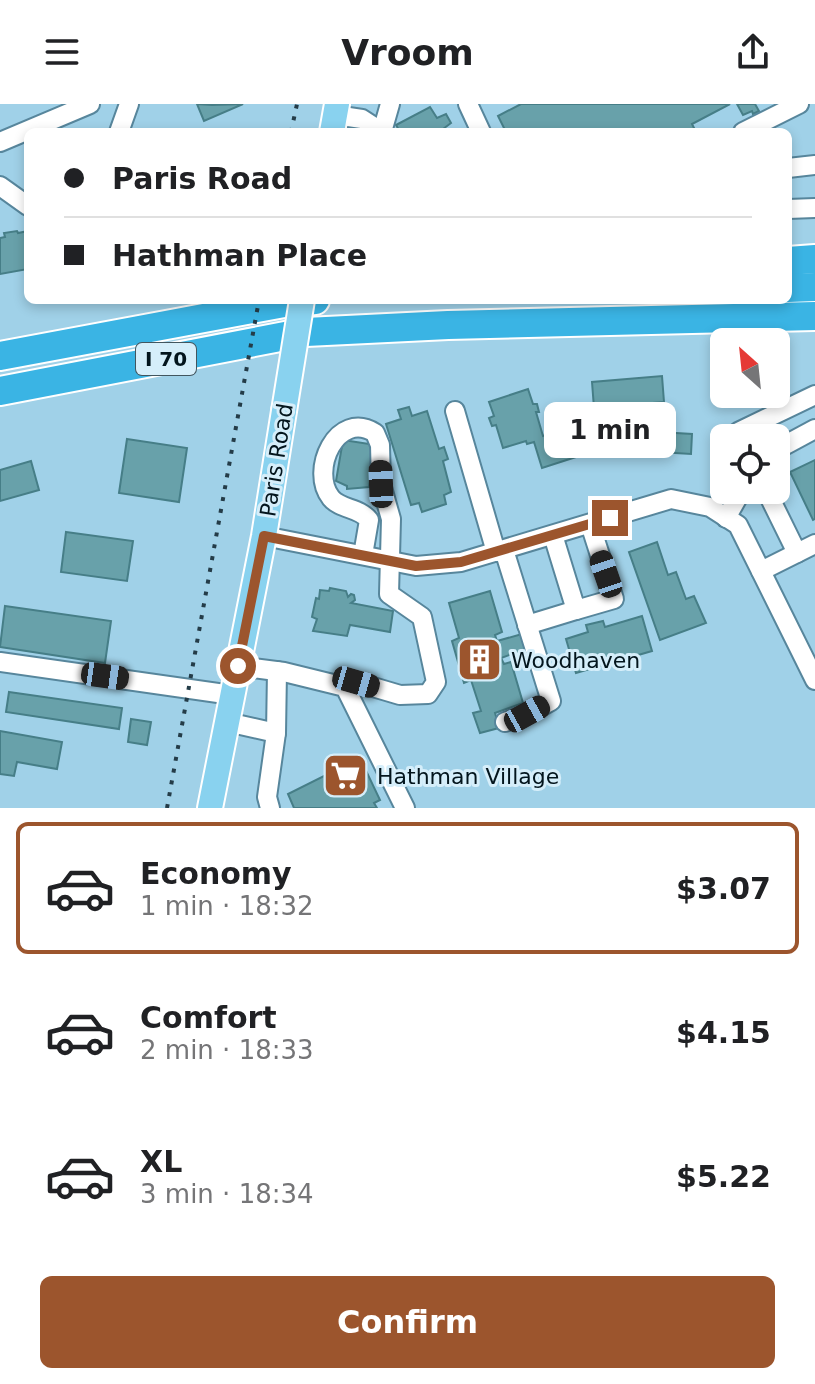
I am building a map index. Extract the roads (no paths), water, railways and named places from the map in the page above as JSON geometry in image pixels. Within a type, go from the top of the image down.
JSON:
[{"type":"highway","points":[[792,261],[815,259]]},
{"type":"highway","points":[[792,288],[815,287]]},
{"type":"highway","name":"I 70","points":[[0,356],[279,304]]},
{"type":"highway","name":"I 70","points":[[0,391],[306,332],[448,325],[815,316]]},
{"type":"main road","name":"Paris Road","points":[[210,808],[264,536],[301,304]]},
{"type":"street","points":[[33,128],[90,104]]},
{"type":"street","points":[[120,128],[129,104]]},
{"type":"street","points":[[383,128],[390,104]]},
{"type":"street","points":[[468,104],[479,128]]},
{"type":"street","points":[[751,128],[799,104]]},
{"type":"street","points":[[334,114],[362,119],[376,128]]},
{"type":"street","points":[[0,142],[24,132]]},
{"type":"street","points":[[792,168],[815,165]]},
{"type":"street","points":[[0,186],[24,203]]},
{"type":"street","points":[[792,209],[815,208]]},
{"type":"street","points":[[755,424],[815,395]]},
{"type":"street","points":[[455,411],[551,701],[505,722]]},
{"type":"street","points":[[238,666],[277,671],[345,687],[356,682],[400,695],[428,694],[436,682],[422,617],[389,594],[391,519],[381,484],[378,438],[370,430],[358,428],[347,429],[331,443],[325,478],[330,497],[364,514],[369,520],[363,555]]},
{"type":"street","points":[[790,442],[815,429]]},
{"type":"street","points":[[264,536],[416,566],[461,562],[671,499],[710,507],[738,525],[815,680]]},
{"type":"street","points":[[726,518],[734,504]]},
{"type":"street","points":[[773,504],[797,553]]},
{"type":"street","points":[[527,625],[614,599],[590,524]]},
{"type":"street","points":[[553,535],[576,610]]},
{"type":"street","points":[[761,571],[815,544]]},
{"type":"street","points":[[0,662],[232,695]]},
{"type":"street","points":[[270,808],[267,797],[276,733],[277,671]]},
{"type":"street","points":[[345,687],[405,808]]},
{"type":"street","points":[[227,722],[276,733]]},
{"type":"railway","points":[[292,128],[297,104]]},
{"type":"railway","points":[[167,808],[258,304]]},
{"type":"place","name":"Woodhaven","points":[[480,660]]},
{"type":"place","name":"Hathman Village","points":[[346,776]]}]
